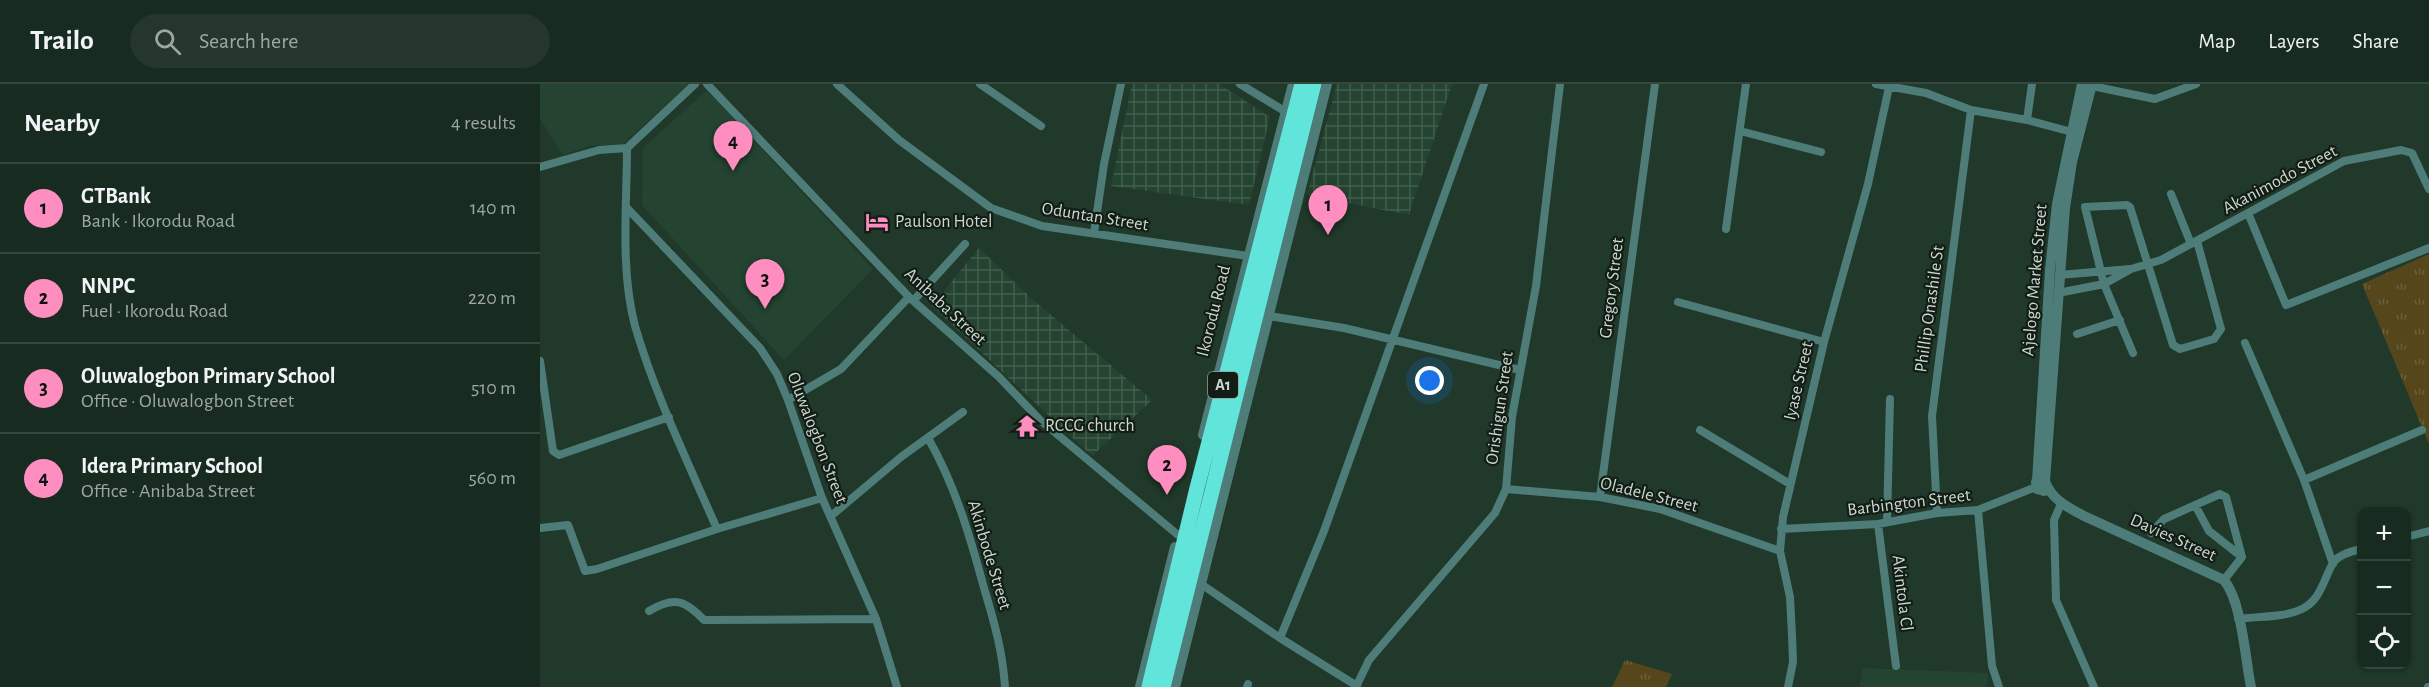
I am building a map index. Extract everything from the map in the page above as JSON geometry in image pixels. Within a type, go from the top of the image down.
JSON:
[{"type":"highway","name":"Ikorodu Road","points":[[1149,687],[1252,249],[1302,84]]},
{"type":"highway","name":"A1","points":[[1162,687],[1314,84]]},
{"type":"street","points":[[540,167],[599,150],[627,148],[695,84]]},
{"type":"street","name":"Anibaba Street","points":[[707,84],[911,298],[999,377],[1040,420],[1178,535]]},
{"type":"street","name":"Oduntan Street","points":[[837,84],[899,140],[992,208],[1042,226],[1252,249]]},
{"type":"street","points":[[980,84],[1041,126]]},
{"type":"street","points":[[1094,233],[1104,164],[1121,84]]},
{"type":"street","points":[[1240,84],[1286,112]]},
{"type":"street","name":"Ikorodu Road","points":[[1276,165],[1293,84]]},
{"type":"street","points":[[1175,687],[1327,84]]},
{"type":"street","points":[[1280,638],[1323,531],[1484,84]]},
{"type":"street","name":"Orishigun Street","points":[[1356,687],[1369,660],[1495,513],[1506,489],[1512,417],[1536,286],[1560,84]]},
{"type":"street","name":"Gregory Street","points":[[1600,497],[1655,84]]},
{"type":"street","points":[[1726,229],[1746,84]]},
{"type":"street","points":[[1875,84],[1926,93],[1971,110],[2027,120],[2072,132]]},
{"type":"street","points":[[1926,93],[1929,84]]},
{"type":"street","points":[[2027,120],[2032,84]]},
{"type":"street","points":[[2089,85],[2155,99],[2196,84]]},
{"type":"street","name":"Ajelogo Market Street","points":[[2041,484],[2050,270],[2057,204],[2072,132],[2089,85]]},
{"type":"street","name":"Ajelogo Market Street","points":[[2041,484],[2059,275],[2072,162],[2089,85]]},
{"type":"street","name":"Iyase Street","points":[[1788,687],[1793,662],[1790,597],[1780,551],[1781,529],[1824,342],[1868,184],[1889,87]]},
{"type":"street","name":"Phillip Onashile St","points":[[1937,513],[1932,416],[1971,110]]},
{"type":"street","points":[[1740,131],[1821,152]]},
{"type":"street","points":[[627,148],[626,269],[635,325],[669,417],[717,529]]},
{"type":"street","name":"Akanimodo Street","points":[[2058,293],[2104,284],[2131,269],[2162,260],[2344,161],[2393,151],[2412,153],[2429,189]]},
{"type":"street","points":[[2133,353],[2104,284],[2085,210],[2088,205],[2130,207],[2173,345],[2180,349],[2214,339],[2220,329],[2194,243],[2171,194]]},
{"type":"street","name":"Oluwalogbon Street","points":[[627,208],[760,348],[777,374],[822,498],[876,619],[897,687]]},
{"type":"street","points":[[2248,213],[2286,306],[2429,248]]},
{"type":"street","points":[[788,400],[841,369],[965,244]]},
{"type":"street","name":"Ikorodu Road","points":[[1140,687],[1252,249]]},
{"type":"street","name":"Akanimodo Street","points":[[2059,275],[2100,269],[2131,269]]},
{"type":"street","points":[[1678,302],[1824,342]]},
{"type":"street","points":[[1269,316],[1344,328],[1390,341],[1520,370]]},
{"type":"street","points":[[2077,334],[2120,320]]},
{"type":"street","points":[[2245,343],[2304,480],[2333,564]]},
{"type":"street","points":[[540,361],[553,452],[559,455],[669,417]]},
{"type":"street","name":"Akintola Cl","points":[[1890,399],[1883,523],[1896,666]]},
{"type":"street","points":[[831,516],[963,412]]},
{"type":"street","points":[[540,422],[550,422]]},
{"type":"street","points":[[1700,430],[1790,484]]},
{"type":"street","points":[[2304,480],[2422,430]]},
{"type":"street","name":"Akinbode Street","points":[[928,438],[945,469],[974,549],[1003,655],[1005,687]]},
{"type":"street","name":"Barbington Street","points":[[1781,529],[1883,523],[1937,513],[1978,510],[2041,484]]},
{"type":"street","name":"Davies Street","points":[[2041,484],[2061,504],[2224,580],[2229,586],[2238,619],[2251,687]]},
{"type":"street","name":"Oladele Street","points":[[1506,489],[1600,497],[1660,509],[1780,551]]},
{"type":"street","points":[[2151,533],[2164,519],[2220,494],[2226,497],[2242,557]]},
{"type":"street","points":[[540,528],[566,524],[585,571],[822,498]]},
{"type":"street","points":[[2061,504],[2054,520],[2056,600],[2094,687]]},
{"type":"street","points":[[2195,505],[2209,531],[2242,557]]},
{"type":"street","points":[[1978,510],[1992,666],[1999,687]]},
{"type":"street","points":[[2411,536],[2429,531]]},
{"type":"street","points":[[2238,619],[2301,609],[2314,598],[2328,579],[2333,564],[2339,557],[2357,550]]},
{"type":"street","points":[[2224,580],[2242,557]]},
{"type":"street","points":[[1201,584],[1356,687]]},
{"type":"street","points":[[649,610],[661,604],[678,601],[690,605],[704,620],[876,619]]},
{"type":"shaded area","points":[[540,84],[689,84],[623,144],[589,146],[563,155],[540,119]]},
{"type":"shaded area","points":[[1132,84],[1219,84],[1270,117],[1249,205],[1111,186]]},
{"type":"shaded area","points":[[1337,84],[1452,84],[1409,215],[1307,195]]},
{"type":"shaded area","points":[[707,90],[873,269],[784,360],[642,205],[643,148]]},
{"type":"shaded area","points":[[979,248],[1032,299],[1152,400],[1092,456],[932,306]]},
{"type":"shaded area","points":[[1863,668],[1988,673],[1987,687],[1859,687]]},
{"type":"green space","points":[[2429,254],[2429,444],[2362,284]]},
{"type":"green space","points":[[1625,660],[1672,674],[1666,687],[1612,687]]},
{"type":"place","name":"Idera Primary School","points":[[733,171]]},
{"type":"place","name":"Paulson Hotel","points":[[877,222]]},
{"type":"place","name":"GTBank","points":[[1328,235]]},
{"type":"place","name":"Oluwalogbon Primary School","points":[[765,309]]},
{"type":"place","name":"RCCG church","points":[[1027,426]]},
{"type":"place","name":"NNPC","points":[[1167,495]]}]
